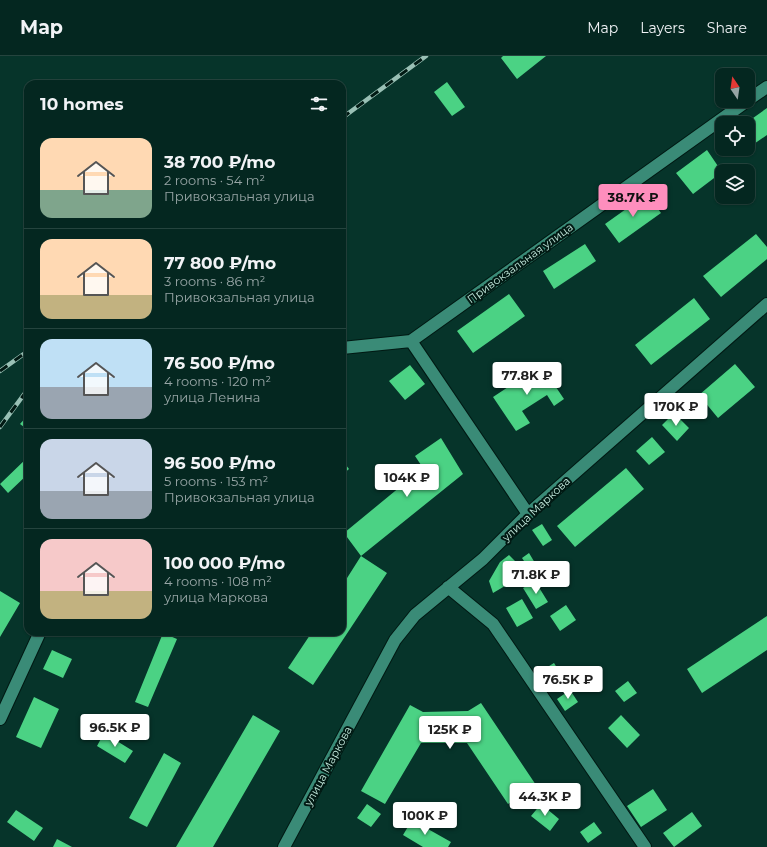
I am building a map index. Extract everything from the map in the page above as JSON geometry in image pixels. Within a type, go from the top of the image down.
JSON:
[{"type":"street","name":"Привокзальная улица","points":[[755,95],[767,87]]},
{"type":"street","name":"Привокзальная улица","points":[[346,348],[411,341],[737,108]]},
{"type":"street","name":"улица Маркова","points":[[284,847],[395,640],[415,615],[448,586],[483,559],[528,514],[767,304]]},
{"type":"street","points":[[411,341],[528,514]]},
{"type":"street","points":[[448,586],[494,624],[645,847]]},
{"type":"street","points":[[0,719],[38,636]]},
{"type":"building","points":[[503,56],[546,56],[517,79],[501,58]]},
{"type":"building","points":[[447,82],[465,107],[452,116],[434,92]]},
{"type":"building","points":[[767,108],[767,135],[755,143],[755,117]]},
{"type":"building","points":[[707,150],[717,164],[715,164],[715,177],[693,194],[676,173]]},
{"type":"building","points":[[647,194],[661,213],[619,243],[605,224]]},
{"type":"building","points":[[756,234],[767,247],[767,259],[721,297],[703,276]]},
{"type":"building","points":[[585,244],[596,261],[554,289],[543,271]]},
{"type":"building","points":[[509,294],[525,316],[473,353],[457,331]]},
{"type":"building","points":[[694,298],[710,319],[651,365],[635,345]]},
{"type":"building","points":[[735,364],[755,387],[718,418],[699,395]]},
{"type":"building","points":[[410,365],[425,384],[405,400],[389,381]]},
{"type":"building","points":[[541,365],[564,399],[554,406],[547,395],[522,411],[530,423],[516,431],[493,397]]},
{"type":"building","points":[[674,413],[689,428],[677,441],[662,425]]},
{"type":"building","points":[[24,420],[24,427],[20,424]]},
{"type":"building","points":[[652,437],[665,452],[649,465],[636,451]]},
{"type":"building","points":[[441,438],[463,474],[361,556],[346,536],[346,531],[423,468],[415,456]]},
{"type":"building","points":[[24,461],[24,478],[8,493],[0,484]]},
{"type":"building","points":[[626,468],[644,489],[575,547],[557,526]]},
{"type":"building","points":[[542,524],[552,540],[543,546],[532,530]]},
{"type":"building","points":[[529,553],[535,563],[528,567],[522,558]]},
{"type":"building","points":[[509,555],[527,573],[493,593],[489,581],[500,562]]},
{"type":"building","points":[[361,556],[387,573],[346,635],[346,580]]},
{"type":"building","points":[[535,581],[548,602],[536,609],[523,588]]},
{"type":"building","points":[[0,591],[20,603],[0,637]]},
{"type":"building","points":[[522,599],[533,618],[517,627],[506,608]]},
{"type":"building","points":[[566,605],[576,620],[560,631],[550,616]]},
{"type":"building","points":[[767,616],[767,650],[702,693],[687,669]]},
{"type":"building","points":[[162,636],[170,636],[177,639],[148,707],[135,702]]},
{"type":"building","points":[[309,636],[345,636],[313,685],[288,668]]},
{"type":"building","points":[[52,650],[72,659],[63,678],[43,669]]},
{"type":"building","points":[[554,663],[567,684],[554,692],[541,671]]},
{"type":"building","points":[[628,681],[637,693],[624,702],[615,691]]},
{"type":"building","points":[[570,690],[578,702],[565,711],[557,699]]},
{"type":"building","points":[[34,697],[59,709],[41,748],[16,737]]},
{"type":"building","points":[[481,703],[536,785],[508,804],[467,743],[421,743],[385,804],[361,791],[410,705],[423,712],[468,711]]},
{"type":"building","points":[[253,715],[280,731],[213,847],[176,847]]},
{"type":"building","points":[[621,715],[640,735],[627,748],[608,728]]},
{"type":"building","points":[[104,733],[133,751],[125,763],[97,746]]},
{"type":"building","points":[[164,753],[181,763],[147,827],[129,818]]},
{"type":"building","points":[[653,789],[667,810],[641,827],[627,806]]},
{"type":"building","points":[[367,804],[381,814],[371,827],[357,818]]},
{"type":"building","points":[[541,804],[559,819],[550,831],[531,816]]},
{"type":"building","points":[[16,810],[43,828],[34,841],[7,822]]},
{"type":"building","points":[[692,812],[702,826],[674,847],[663,833]]},
{"type":"building","points":[[412,820],[451,842],[448,847],[423,847],[403,835]]},
{"type":"building","points":[[594,822],[602,833],[588,843],[580,832]]},
{"type":"building","points":[[57,839],[72,847],[53,847]]},
{"type":"railway","points":[[346,115],[426,56]]},
{"type":"railway","points":[[0,371],[24,354]]},
{"type":"railway","points":[[0,427],[24,394]]}]
